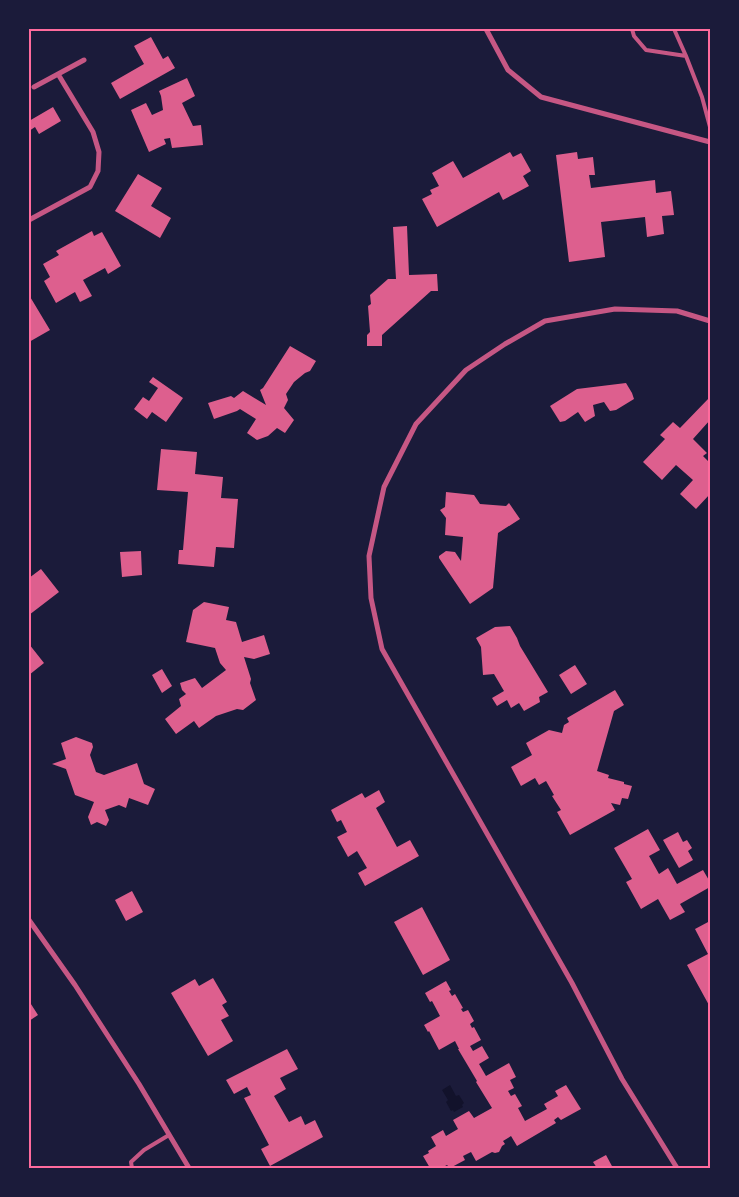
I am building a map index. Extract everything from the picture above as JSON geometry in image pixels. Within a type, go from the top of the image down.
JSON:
[{"type":"street","points":[[486,29],[508,70],[541,97],[710,142]]},
{"type":"street","points":[[34,87],[84,60]]},
{"type":"street","points":[[29,220],[90,187],[98,171],[99,152],[93,132],[58,74]]},
{"type":"street","points":[[677,1168],[622,1079],[572,983],[382,650],[371,598],[369,556],[384,487],[416,424],[466,370],[504,344],[545,321],[615,309],[677,311],[710,321]]},
{"type":"street","points":[[29,920],[75,985],[139,1084],[189,1168]]},
{"type":"lane","points":[[632,29],[634,36],[646,50],[686,56]]},
{"type":"lane","points":[[674,29],[702,97],[710,127]]},
{"type":"lane","points":[[132,1168],[131,1162],[144,1150],[169,1135]]},
{"type":"shaded area","points":[[450,1085],[456,1096],[459,1095],[464,1103],[463,1107],[454,1112],[453,1110],[451,1111],[446,1102],[448,1100],[442,1090]]},
{"type":"building","points":[[151,37],[163,59],[168,56],[175,68],[120,99],[111,83],[144,64],[134,46]]},
{"type":"building","points":[[187,78],[195,96],[182,103],[193,126],[201,125],[203,145],[172,148],[170,138],[164,139],[166,144],[149,152],[131,110],[146,103],[152,115],[163,110],[159,91]]},
{"type":"building","points":[[53,107],[61,121],[39,134],[35,127],[29,131],[29,121]]},
{"type":"building","points":[[510,152],[513,157],[521,153],[531,171],[523,176],[529,186],[503,200],[499,192],[437,227],[422,199],[432,194],[430,190],[439,186],[432,173],[453,161],[463,178]]},
{"type":"building","points":[[577,152],[578,159],[593,157],[595,175],[589,175],[591,188],[655,180],[656,193],[671,191],[674,215],[662,216],[664,234],[647,237],[645,217],[601,222],[605,257],[569,262],[556,155]]},
{"type":"building","points":[[138,174],[162,188],[151,206],[171,218],[160,238],[115,211]]},
{"type":"building","points":[[407,226],[409,275],[437,274],[438,291],[431,291],[382,335],[382,346],[367,346],[367,335],[370,332],[368,306],[371,304],[370,295],[388,279],[396,279],[393,227]]},
{"type":"building","points":[[92,231],[94,236],[102,232],[121,266],[108,274],[105,268],[83,280],[92,296],[80,302],[75,292],[56,303],[44,281],[50,277],[43,264],[59,255],[56,251]]},
{"type":"building","points":[[29,295],[50,330],[29,342]]},
{"type":"building","points":[[290,346],[316,361],[310,371],[294,382],[286,394],[288,400],[284,408],[294,420],[285,433],[277,428],[268,436],[257,440],[247,433],[256,419],[240,409],[214,419],[208,403],[231,396],[234,398],[243,391],[266,405],[260,390]]},
{"type":"building","points":[[153,377],[183,398],[166,422],[152,412],[147,419],[134,409],[143,397],[149,401],[158,388],[149,382]]},
{"type":"building","points":[[626,383],[634,399],[616,410],[610,411],[604,402],[593,405],[595,416],[585,422],[578,412],[565,421],[560,422],[550,406],[577,389]]},
{"type":"building","points":[[709,398],[710,420],[693,439],[707,453],[703,456],[710,463],[710,494],[696,509],[680,494],[693,480],[676,465],[662,480],[643,462],[665,439],[660,435],[673,422],[680,428]]},
{"type":"building","points":[[161,449],[197,452],[195,474],[223,477],[221,498],[238,499],[234,548],[216,547],[214,567],[178,564],[179,550],[183,550],[188,492],[157,490]]},
{"type":"building","points":[[446,492],[474,495],[480,504],[506,506],[509,503],[520,519],[498,533],[493,588],[470,604],[439,558],[446,551],[455,552],[461,561],[463,537],[445,535],[446,518],[440,510],[445,507]]},
{"type":"building","points":[[141,551],[142,575],[122,577],[120,552]]},
{"type":"building","points":[[41,569],[59,592],[29,615],[29,578]]},
{"type":"building","points":[[204,602],[229,607],[226,620],[236,622],[242,642],[264,635],[270,654],[254,659],[244,657],[256,700],[243,710],[237,709],[216,716],[199,728],[194,721],[176,734],[165,719],[181,706],[179,699],[186,694],[182,690],[180,683],[195,678],[202,688],[226,670],[220,663],[215,648],[186,642],[193,610]]},
{"type":"building","points":[[510,626],[548,692],[539,697],[540,702],[524,711],[519,703],[511,708],[507,700],[497,706],[492,698],[504,691],[494,674],[483,675],[481,647],[476,638],[495,627]]},
{"type":"building","points":[[29,644],[44,663],[29,675]]},
{"type":"building","points":[[575,665],[587,684],[571,694],[559,675]]},
{"type":"building","points":[[162,669],[172,686],[162,693],[152,675]]},
{"type":"building","points":[[615,690],[624,705],[614,711],[597,771],[609,775],[608,778],[632,786],[628,799],[622,798],[620,805],[611,803],[615,810],[570,835],[557,812],[561,810],[552,796],[554,795],[546,781],[539,785],[535,778],[521,786],[511,767],[532,755],[526,743],[549,730],[562,733],[564,725],[569,722],[567,718]]},
{"type":"building","points":[[76,737],[92,743],[93,747],[90,755],[96,772],[104,775],[137,763],[144,784],[155,789],[148,805],[129,798],[126,808],[119,805],[105,810],[109,820],[106,826],[97,822],[91,825],[88,817],[94,802],[75,795],[66,769],[52,764],[66,759],[61,743]]},
{"type":"building","points":[[379,790],[385,802],[376,808],[397,847],[410,840],[419,856],[365,886],[358,873],[367,868],[357,851],[348,857],[337,837],[347,832],[341,820],[337,822],[331,810],[362,793],[365,798]]},
{"type":"building","points":[[648,829],[660,850],[649,856],[659,874],[668,868],[677,884],[703,870],[710,882],[710,887],[680,904],[685,912],[670,920],[658,899],[641,909],[626,882],[632,879],[614,848]]},
{"type":"building","points":[[678,832],[683,842],[687,840],[692,848],[688,851],[693,860],[679,868],[663,840]]},
{"type":"building","points":[[132,891],[143,912],[126,921],[115,900]]},
{"type":"building","points":[[422,907],[450,960],[423,975],[394,922]]},
{"type":"building","points":[[710,921],[710,1007],[687,965],[708,954],[695,929]]},
{"type":"building","points":[[213,978],[227,1002],[222,1005],[229,1016],[221,1020],[233,1041],[208,1056],[171,993],[195,979],[199,986]]},
{"type":"building","points":[[446,981],[451,990],[449,991],[452,996],[455,994],[463,1008],[461,1009],[463,1012],[468,1010],[474,1021],[470,1024],[472,1028],[474,1027],[481,1040],[470,1046],[473,1051],[482,1046],[489,1058],[479,1064],[486,1076],[509,1063],[516,1077],[510,1080],[514,1088],[508,1091],[511,1096],[515,1094],[522,1106],[518,1108],[525,1121],[547,1109],[544,1104],[558,1096],[555,1091],[566,1085],[581,1109],[561,1120],[558,1117],[554,1120],[556,1123],[517,1146],[511,1136],[503,1141],[505,1144],[499,1152],[492,1152],[476,1161],[471,1152],[463,1156],[465,1160],[450,1168],[447,1165],[441,1168],[430,1168],[423,1156],[436,1146],[431,1137],[443,1130],[446,1136],[458,1129],[453,1120],[469,1111],[474,1118],[492,1108],[455,1041],[439,1050],[424,1025],[440,1016],[425,993]]},
{"type":"building","points":[[29,1001],[38,1015],[29,1021]]},
{"type":"building","points":[[287,1049],[298,1069],[280,1078],[286,1089],[274,1096],[289,1122],[301,1116],[305,1125],[315,1120],[323,1137],[270,1166],[261,1149],[269,1145],[244,1098],[251,1095],[247,1087],[234,1094],[226,1080]]},
{"type":"building","points":[[606,1155],[613,1168],[597,1168],[593,1162]]}]
